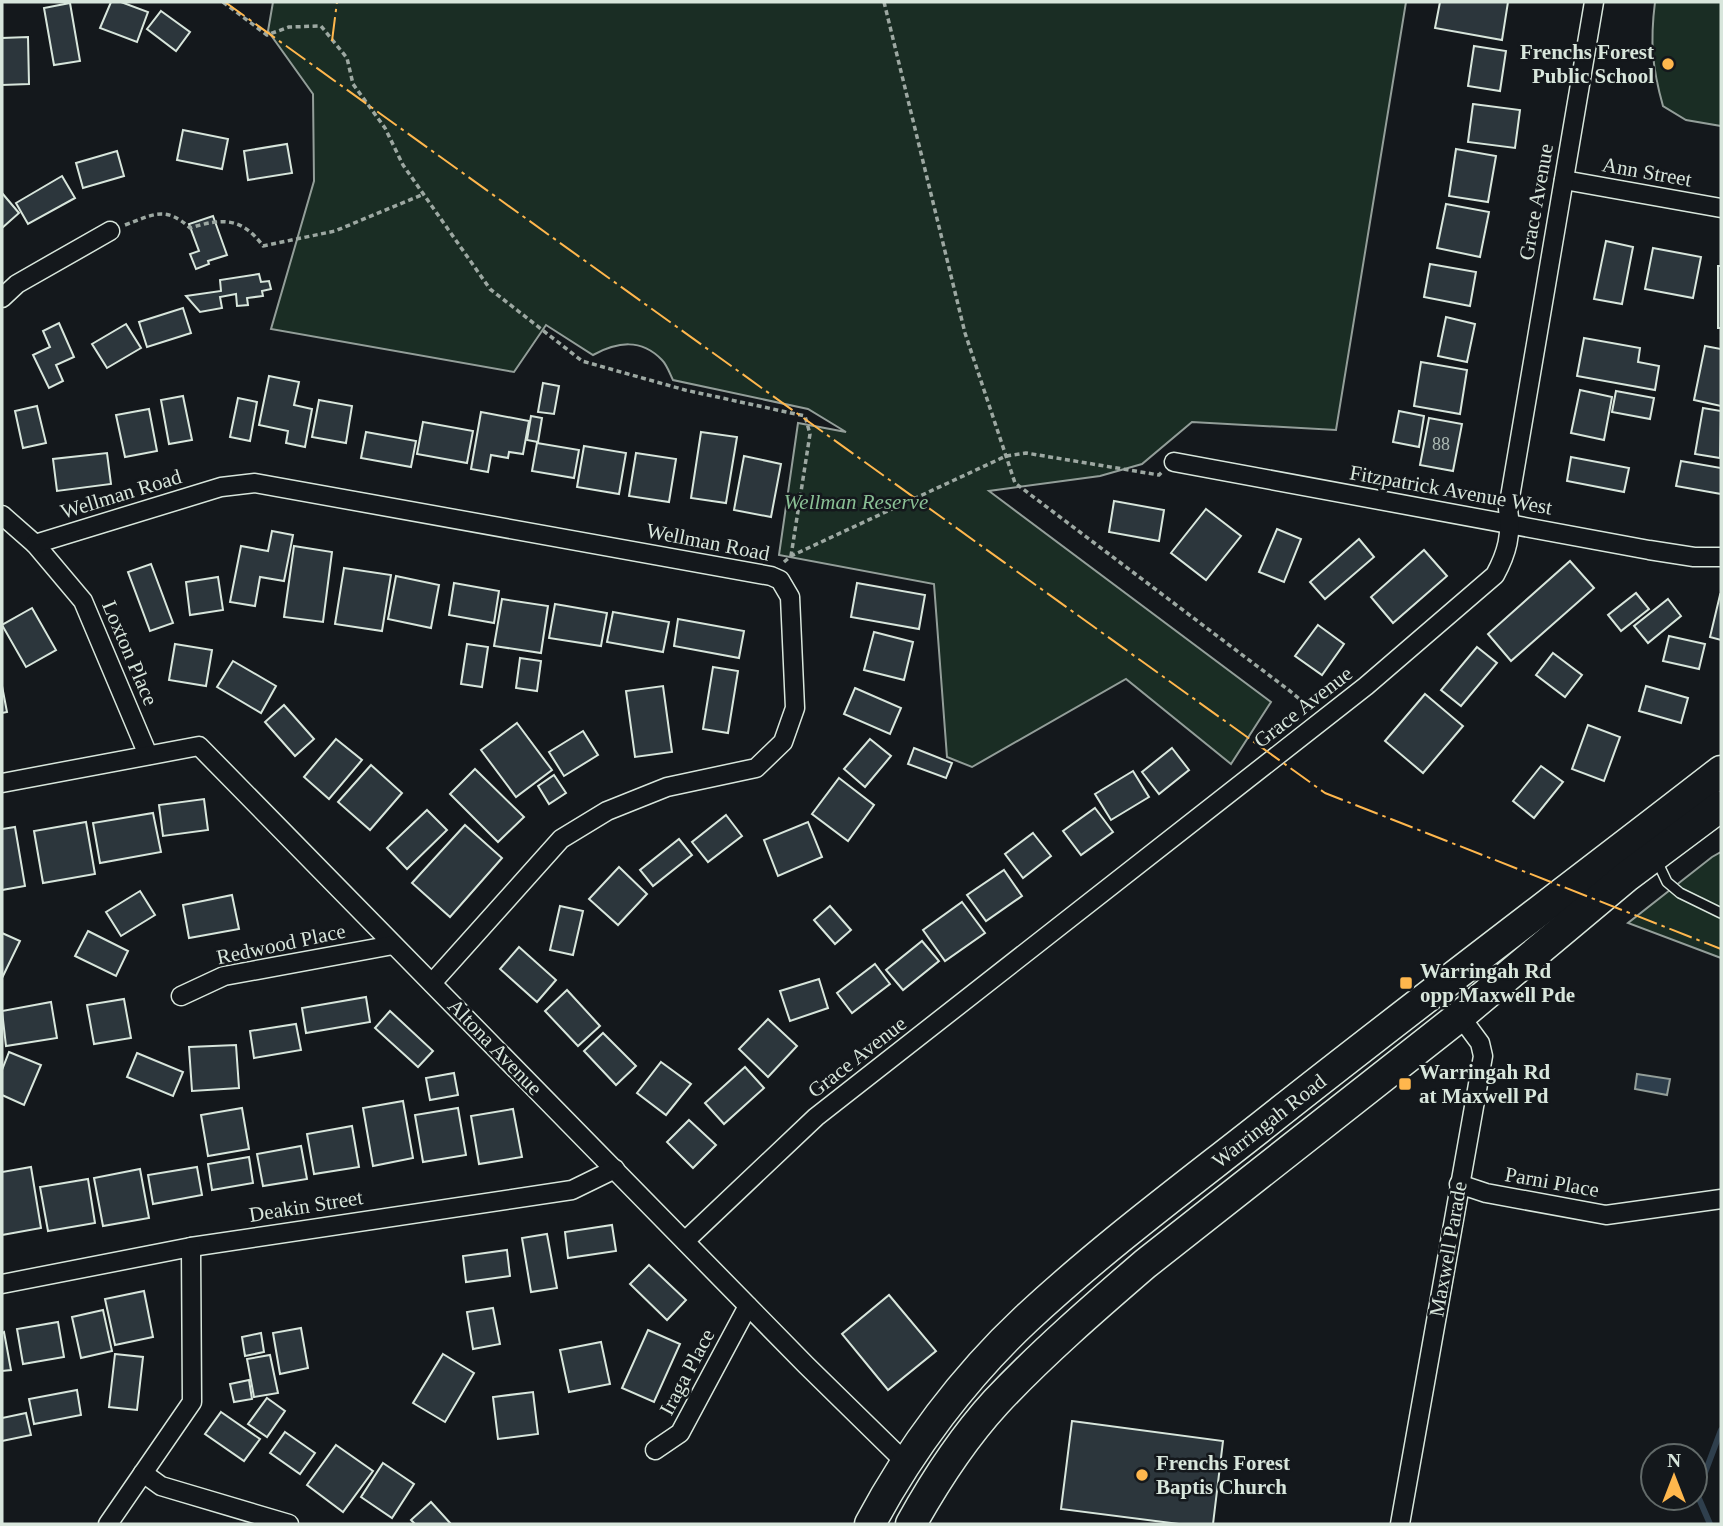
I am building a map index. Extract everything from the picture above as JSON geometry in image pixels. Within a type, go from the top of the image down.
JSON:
[{"type":"highway","name":"Warringah Road","points":[[870,1524],[905,1462],[968,1380],[1025,1320],[1127,1233],[1437,988],[1493,948],[1721,771]]},
{"type":"highway","name":"Warringah Road","points":[[911,1524],[961,1444],[996,1402],[1105,1299],[1154,1257],[1460,1016],[1654,855],[1721,806]]},
{"type":"highway","name":"Maxwell Parade","points":[[1437,988],[1460,1016]]},
{"type":"highway","name":"Altona Avenue","points":[[905,1462],[930,1492]]},
{"type":"street","name":"Grace Avenue","points":[[685,1241],[816,1117],[1366,687],[1495,575],[1506,554],[1512,483],[1594,2]]},
{"type":"street","name":"Ann Street","points":[[1564,180],[1721,208]]},
{"type":"street","points":[[2,298],[17,284],[110,231]]},
{"type":"street","name":"Fitzpatrick Avenue West","points":[[1174,462],[1653,551],[1694,557],[1721,557]]},
{"type":"street","name":"Wellman Road","points":[[35,544],[221,487],[255,483],[771,576],[780,580],[790,597],[795,708],[783,742],[757,768],[667,787],[607,811],[561,839],[432,983]]},
{"type":"street","name":"Loxton Place","points":[[2,515],[35,544],[83,601],[148,755]]},
{"type":"street","name":"Altona Avenue","points":[[2,783],[199,746],[748,1306],[905,1462]]},
{"type":"street","name":"Redwood Place","points":[[181,996],[224,976],[393,945]]},
{"type":"street","name":"Maxwell Parade","points":[[1400,1524],[1483,1056],[1480,1043],[1460,1016]]},
{"type":"street","name":"Deakin Street","points":[[2,1284],[191,1247],[572,1190],[615,1170]]},
{"type":"street","name":"Parni Place","points":[[1460,1184],[1486,1193],[1606,1215],[1721,1199]]},
{"type":"street","points":[[108,1524],[192,1402],[191,1247]]},
{"type":"street","name":"Iraga Place","points":[[655,1450],[680,1433],[748,1306]]},
{"type":"street","points":[[143,1473],[161,1486],[289,1524]]},
{"type":"lane","points":[[1654,855],[1667,882],[1680,893],[1721,913]]},
{"type":"path","points":[[223,2],[267,35],[289,27],[321,26],[347,58],[353,84],[385,128],[403,165],[490,289],[582,361],[685,390],[805,416],[810,434],[791,556]]},
{"type":"path","points":[[884,2],[965,333],[1015,483],[1290,691],[1323,720]]},
{"type":"path","points":[[110,231],[166,213],[178,217],[190,228],[216,220],[233,223],[253,232],[263,246],[335,230],[424,194]]},
{"type":"path","points":[[771,576],[791,556],[1006,456],[1026,453],[1159,475],[1174,462]]},
{"type":"green space","name":"Wellman Reserve","points":[[273,2],[1406,2],[1336,430],[1192,422],[1142,464],[1100,476],[989,491],[1271,702],[1231,764],[1126,679],[972,767],[947,757],[934,584],[779,555],[798,423],[846,432],[808,409],[673,380],[662,360],[637,345],[611,347],[593,355],[546,325],[514,372],[271,329],[314,181],[313,94],[268,31]]},
{"type":"green space","points":[[1655,2],[1721,2],[1721,126],[1686,120],[1663,106],[1653,54]]},
{"type":"green space","points":[[1721,852],[1721,958],[1628,923],[1712,857]]},
{"type":"water","points":[[1637,1074],[1670,1079],[1667,1095],[1635,1089]]},
{"type":"building","points":[[111,2],[121,2],[148,12],[137,42],[100,28]]},
{"type":"building","points":[[1440,2],[1508,2],[1502,40],[1435,28]]},
{"type":"building","points":[[70,3],[80,61],[54,65],[44,8]]},
{"type":"building","points":[[161,11],[190,32],[176,51],[147,29]]},
{"type":"building","points":[[28,37],[29,84],[2,85],[2,38]]},
{"type":"building","points":[[1474,46],[1506,51],[1500,91],[1468,86]]},
{"type":"building","points":[[1473,104],[1520,110],[1515,148],[1468,142]]},
{"type":"building","points":[[183,130],[228,139],[222,169],[177,160]]},
{"type":"building","points":[[287,144],[292,173],[248,180],[244,151]]},
{"type":"building","points":[[1456,149],[1496,156],[1488,202],[1449,196]]},
{"type":"building","points":[[117,151],[124,176],[83,188],[76,163]]},
{"type":"building","points":[[62,176],[75,198],[28,224],[16,203]]},
{"type":"building","points":[[2,193],[19,213],[2,228]]},
{"type":"building","points":[[1446,204],[1489,212],[1480,257],[1437,248]]},
{"type":"building","points":[[213,216],[227,255],[208,261],[209,264],[196,269],[190,254],[199,251],[189,224]]},
{"type":"building","points":[[1606,241],[1633,247],[1622,304],[1594,299]]},
{"type":"building","points":[[1653,248],[1701,257],[1693,298],[1645,289]]},
{"type":"building","points":[[1430,264],[1476,272],[1470,306],[1424,297]]},
{"type":"building","points":[[1718,266],[1721,266],[1721,328],[1718,328]]},
{"type":"building","points":[[259,274],[261,282],[269,281],[271,289],[262,291],[263,296],[247,298],[248,305],[237,306],[236,294],[220,297],[222,308],[200,312],[186,296],[221,291],[220,280]]},
{"type":"building","points":[[183,308],[191,333],[147,347],[139,322]]},
{"type":"building","points":[[1446,317],[1475,324],[1467,362],[1438,356]]},
{"type":"building","points":[[59,323],[74,357],[56,365],[63,381],[49,388],[33,355],[50,347],[43,331]]},
{"type":"building","points":[[126,324],[141,348],[107,368],[92,344]]},
{"type":"building","points":[[1584,338],[1640,348],[1638,362],[1659,366],[1655,390],[1577,376]]},
{"type":"building","points":[[1705,346],[1721,349],[1721,406],[1694,400]]},
{"type":"building","points":[[1421,362],[1467,370],[1460,414],[1414,406]]},
{"type":"building","points":[[269,376],[299,382],[294,405],[312,409],[305,447],[286,443],[288,431],[259,425]]},
{"type":"building","points":[[543,383],[559,386],[554,414],[538,412]]},
{"type":"building","points":[[1580,390],[1612,397],[1604,440],[1571,433]]},
{"type":"building","points":[[1616,391],[1654,398],[1650,419],[1612,412]]},
{"type":"building","points":[[183,396],[192,440],[169,444],[161,400]]},
{"type":"building","points":[[238,398],[257,402],[250,441],[230,437]]},
{"type":"building","points":[[319,400],[352,406],[346,443],[312,437]]},
{"type":"building","points":[[37,406],[46,443],[23,448],[15,411]]},
{"type":"building","points":[[1703,408],[1721,411],[1720,458],[1695,454]]},
{"type":"building","points":[[149,409],[157,451],[125,457],[116,415]]},
{"type":"building","points":[[1399,411],[1424,416],[1419,447],[1393,442]]},
{"type":"building","points":[[481,412],[529,421],[523,454],[509,452],[508,458],[491,455],[488,472],[471,469]]},
{"type":"building","points":[[531,416],[542,418],[538,442],[527,440]]},
{"type":"building","points":[[1429,418],[1462,424],[1453,471],[1420,465]]},
{"type":"building","points":[[423,422],[473,431],[467,463],[417,454]]},
{"type":"building","points":[[366,432],[416,441],[411,467],[361,458]]},
{"type":"building","points":[[701,432],[737,437],[726,503],[691,498]]},
{"type":"building","points":[[537,443],[579,450],[574,478],[532,471]]},
{"type":"building","points":[[584,446],[626,453],[619,494],[577,487]]},
{"type":"building","points":[[107,453],[111,484],[57,491],[53,459]]},
{"type":"building","points":[[636,453],[676,459],[669,502],[629,496]]},
{"type":"building","points":[[744,456],[781,464],[771,517],[734,510]]},
{"type":"building","points":[[1571,457],[1629,468],[1624,492],[1567,481]]},
{"type":"building","points":[[1681,461],[1721,468],[1721,494],[1676,486]]},
{"type":"building","points":[[1114,501],[1164,510],[1159,541],[1109,532]]},
{"type":"building","points":[[1206,509],[1241,536],[1206,580],[1171,553]]},
{"type":"building","points":[[1277,529],[1301,539],[1284,582],[1259,572]]},
{"type":"building","points":[[272,531],[293,535],[284,581],[260,577],[255,606],[230,602],[241,546],[268,551]]},
{"type":"building","points":[[1359,539],[1374,557],[1325,599],[1310,582]]},
{"type":"building","points":[[294,546],[332,552],[323,622],[284,617]]},
{"type":"building","points":[[1424,550],[1447,576],[1393,623],[1371,597]]},
{"type":"building","points":[[1570,561],[1594,588],[1511,661],[1488,634]]},
{"type":"building","points":[[151,564],[173,623],[150,631],[128,572]]},
{"type":"building","points":[[344,568],[391,575],[382,631],[335,624]]},
{"type":"building","points":[[396,576],[439,585],[431,628],[388,619]]},
{"type":"building","points":[[218,577],[223,610],[190,615],[186,582]]},
{"type":"building","points":[[454,583],[499,591],[494,623],[449,615]]},
{"type":"building","points":[[857,583],[925,595],[919,629],[851,617]]},
{"type":"building","points":[[1636,593],[1649,609],[1621,631],[1608,615]]},
{"type":"building","points":[[1721,596],[1721,640],[1710,637]]},
{"type":"building","points":[[502,599],[548,606],[541,653],[494,646]]},
{"type":"building","points":[[1668,599],[1681,616],[1648,643],[1634,626]]},
{"type":"building","points":[[555,604],[607,613],[601,646],[549,638]]},
{"type":"building","points":[[32,608],[56,650],[26,667],[2,625]]},
{"type":"building","points":[[613,612],[669,622],[663,652],[607,642]]},
{"type":"building","points":[[678,619],[744,631],[739,658],[674,646]]},
{"type":"building","points":[[1318,625],[1344,644],[1322,675],[1295,656]]},
{"type":"building","points":[[874,632],[913,642],[904,680],[864,670]]},
{"type":"building","points":[[1669,636],[1705,644],[1699,669],[1663,661]]},
{"type":"building","points":[[175,644],[212,650],[206,686],[169,680]]},
{"type":"building","points":[[467,644],[488,647],[482,687],[461,684]]},
{"type":"building","points":[[1477,647],[1497,663],[1461,706],[1441,690]]},
{"type":"building","points":[[1553,653],[1582,675],[1565,697],[1536,675]]},
{"type":"building","points":[[520,658],[541,661],[537,691],[516,688]]},
{"type":"building","points":[[233,661],[276,686],[261,713],[217,687]]},
{"type":"building","points":[[713,667],[738,671],[728,733],[703,729]]},
{"type":"building","points":[[2,686],[7,712],[2,713]]},
{"type":"building","points":[[663,686],[672,752],[635,757],[626,691]]},
{"type":"building","points":[[1646,686],[1688,698],[1681,723],[1639,711]]},
{"type":"building","points":[[855,688],[901,708],[890,734],[844,714]]},
{"type":"building","points":[[1425,694],[1463,726],[1423,773],[1385,741]]},
{"type":"building","points":[[284,705],[314,739],[295,756],[265,722]]},
{"type":"building","points":[[517,723],[552,770],[516,797],[481,750]]},
{"type":"building","points":[[1588,725],[1620,737],[1604,781],[1572,769]]},
{"type":"building","points":[[583,731],[598,755],[564,776],[549,752]]},
{"type":"building","points":[[336,739],[362,760],[329,799],[304,777]]},
{"type":"building","points":[[870,739],[891,756],[865,787],[844,769]]},
{"type":"building","points":[[914,748],[952,763],[946,778],[908,764]]},
{"type":"building","points":[[1172,748],[1189,770],[1159,794],[1142,772]]},
{"type":"building","points":[[371,765],[402,793],[370,830],[338,802]]},
{"type":"building","points":[[1541,766],[1563,782],[1534,818],[1513,801]]},
{"type":"building","points":[[475,769],[524,817],[498,842],[450,794]]},
{"type":"building","points":[[1133,771],[1149,797],[1111,820],[1095,794]]},
{"type":"building","points":[[554,775],[566,793],[549,804],[538,786]]},
{"type":"building","points":[[839,778],[874,805],[848,841],[812,814]]},
{"type":"building","points":[[204,799],[208,830],[163,836],[159,805]]},
{"type":"building","points":[[1095,808],[1113,832],[1081,855],[1063,831]]},
{"type":"building","points":[[427,810],[447,830],[407,869],[387,848]]},
{"type":"building","points":[[153,813],[161,852],[100,863],[93,823]]},
{"type":"building","points":[[726,815],[742,836],[708,862],[692,842]]},
{"type":"building","points":[[86,822],[95,874],[43,883],[34,831]]},
{"type":"building","points":[[808,822],[822,857],[778,876],[764,840]]},
{"type":"building","points":[[465,825],[502,858],[450,917],[412,883]]},
{"type":"building","points":[[15,827],[25,886],[2,890],[2,829]]},
{"type":"building","points":[[1033,833],[1051,856],[1023,878],[1005,854]]},
{"type":"building","points":[[679,839],[692,855],[653,886],[640,870]]},
{"type":"building","points":[[619,867],[647,894],[618,925],[589,899]]},
{"type":"building","points":[[1004,870],[1022,896],[986,921],[967,895]]},
{"type":"building","points":[[140,891],[155,915],[121,936],[106,912]]},
{"type":"building","points":[[232,895],[239,929],[189,938],[183,905]]},
{"type":"building","points":[[962,902],[985,933],[945,961],[923,930]]},
{"type":"building","points":[[560,906],[583,911],[573,955],[550,950]]},
{"type":"building","points":[[830,906],[851,930],[835,944],[814,920]]},
{"type":"building","points":[[88,931],[128,951],[116,976],[75,956]]},
{"type":"building","points":[[2,933],[20,941],[2,978]]},
{"type":"building","points":[[922,941],[939,961],[903,990],[886,970]]},
{"type":"building","points":[[519,947],[556,980],[537,1002],[500,969]]},
{"type":"building","points":[[875,964],[890,984],[852,1013],[837,993]]},
{"type":"building","points":[[819,979],[828,1008],[790,1021],[780,991]]},
{"type":"building","points":[[567,990],[600,1026],[578,1046],[545,1011]]},
{"type":"building","points":[[366,997],[370,1022],[306,1033],[302,1008]]},
{"type":"building","points":[[124,999],[131,1038],[94,1044],[87,1005]]},
{"type":"building","points":[[51,1002],[57,1038],[6,1046],[2,1011]]},
{"type":"building","points":[[390,1011],[433,1051],[418,1067],[375,1028]]},
{"type":"building","points":[[768,1019],[797,1046],[768,1077],[739,1049]]},
{"type":"building","points":[[296,1024],[301,1050],[254,1058],[250,1031]]},
{"type":"building","points":[[603,1033],[636,1066],[616,1085],[584,1051]]},
{"type":"building","points":[[236,1045],[239,1088],[192,1091],[189,1047]]},
{"type":"building","points":[[9,1052],[41,1065],[24,1105],[2,1095],[2,1070]]},
{"type":"building","points":[[137,1053],[183,1072],[173,1096],[127,1077]]},
{"type":"building","points":[[661,1062],[691,1084],[666,1115],[637,1093]]},
{"type":"building","points":[[745,1067],[764,1088],[724,1124],[705,1103]]},
{"type":"building","points":[[454,1073],[458,1095],[430,1100],[426,1078]]},
{"type":"building","points":[[403,1101],[413,1158],[373,1166],[363,1108]]},
{"type":"building","points":[[242,1108],[249,1149],[208,1156],[201,1115]]},
{"type":"building","points":[[458,1108],[466,1155],[423,1162],[415,1115]]},
{"type":"building","points":[[513,1109],[522,1157],[479,1164],[471,1116]]},
{"type":"building","points":[[689,1120],[716,1145],[693,1168],[667,1142]]},
{"type":"building","points":[[352,1126],[359,1167],[314,1174],[307,1134]]},
{"type":"building","points":[[301,1146],[307,1179],[263,1186],[257,1154]]},
{"type":"building","points":[[249,1157],[253,1183],[212,1190],[208,1164]]},
{"type":"building","points":[[31,1167],[41,1228],[2,1235],[2,1172]]},
{"type":"building","points":[[197,1167],[202,1195],[153,1204],[148,1175]]},
{"type":"building","points":[[140,1169],[149,1218],[103,1226],[94,1178]]},
{"type":"building","points":[[88,1179],[95,1223],[48,1231],[40,1187]]},
{"type":"building","points":[[612,1225],[616,1251],[568,1258],[565,1232]]},
{"type":"building","points":[[547,1234],[557,1288],[531,1292],[522,1238]]},
{"type":"building","points":[[507,1250],[510,1276],[466,1282],[463,1256]]},
{"type":"building","points":[[649,1265],[686,1300],[667,1320],[630,1284]]},
{"type":"building","points":[[144,1291],[153,1337],[115,1345],[105,1299]]},
{"type":"building","points":[[889,1295],[936,1351],[888,1390],[842,1334]]},
{"type":"building","points":[[493,1308],[500,1344],[473,1349],[467,1312]]},
{"type":"building","points":[[103,1310],[112,1351],[81,1358],[72,1317]]},
{"type":"building","points":[[58,1322],[64,1357],[23,1364],[17,1329]]},
{"type":"building","points":[[301,1328],[308,1368],[280,1374],[273,1333]]},
{"type":"building","points":[[648,1330],[680,1344],[654,1402],[622,1388]]},
{"type":"building","points":[[4,1332],[11,1370],[2,1371],[2,1333]]},
{"type":"building","points":[[261,1333],[264,1352],[245,1356],[242,1337]]},
{"type":"building","points":[[601,1342],[610,1384],[569,1392],[560,1350]]},
{"type":"building","points":[[115,1354],[143,1357],[137,1410],[109,1407]]},
{"type":"building","points":[[443,1354],[474,1373],[445,1422],[413,1403]]},
{"type":"building","points":[[270,1355],[278,1393],[254,1397],[247,1359]]},
{"type":"building","points":[[249,1380],[252,1399],[234,1402],[230,1384]]},
{"type":"building","points":[[77,1390],[81,1415],[34,1424],[29,1399]]},
{"type":"building","points":[[533,1392],[538,1434],[498,1439],[493,1397]]},
{"type":"building","points":[[267,1398],[285,1411],[267,1437],[248,1424]]},
{"type":"building","points":[[221,1412],[260,1439],[244,1461],[205,1434]]},
{"type":"building","points":[[26,1413],[31,1435],[2,1441],[2,1418]]},
{"type":"building","name":"Frenchs Forest Baptis Church","points":[[1072,1421],[1223,1441],[1213,1524],[1179,1524],[1061,1509]]},
{"type":"building","points":[[285,1432],[315,1453],[300,1474],[270,1453]]},
{"type":"building","points":[[336,1445],[373,1471],[343,1512],[307,1485]]},
{"type":"building","points":[[383,1463],[414,1484],[392,1518],[361,1497]]},
{"type":"building","points":[[431,1502],[451,1524],[415,1524],[411,1520]]},
{"type":"waterway","points":[[1710,1524],[1697,1494],[1721,1430]]},
{"type":"power","points":[[225,2],[1325,793],[1721,949]]},
{"type":"power","points":[[332,41],[337,2]]},
{"type":"place","name":"Frenchs Forest Public School","points":[[1668,64]]},
{"type":"place","name":"Warringah Rd opp Maxwell Pde","points":[[1406,983]]},
{"type":"place","name":"Warringah Rd at Maxwell Pd","points":[[1405,1084]]},
{"type":"place","name":"Frenchs Forest Baptis Church","points":[[1142,1475]]}]
